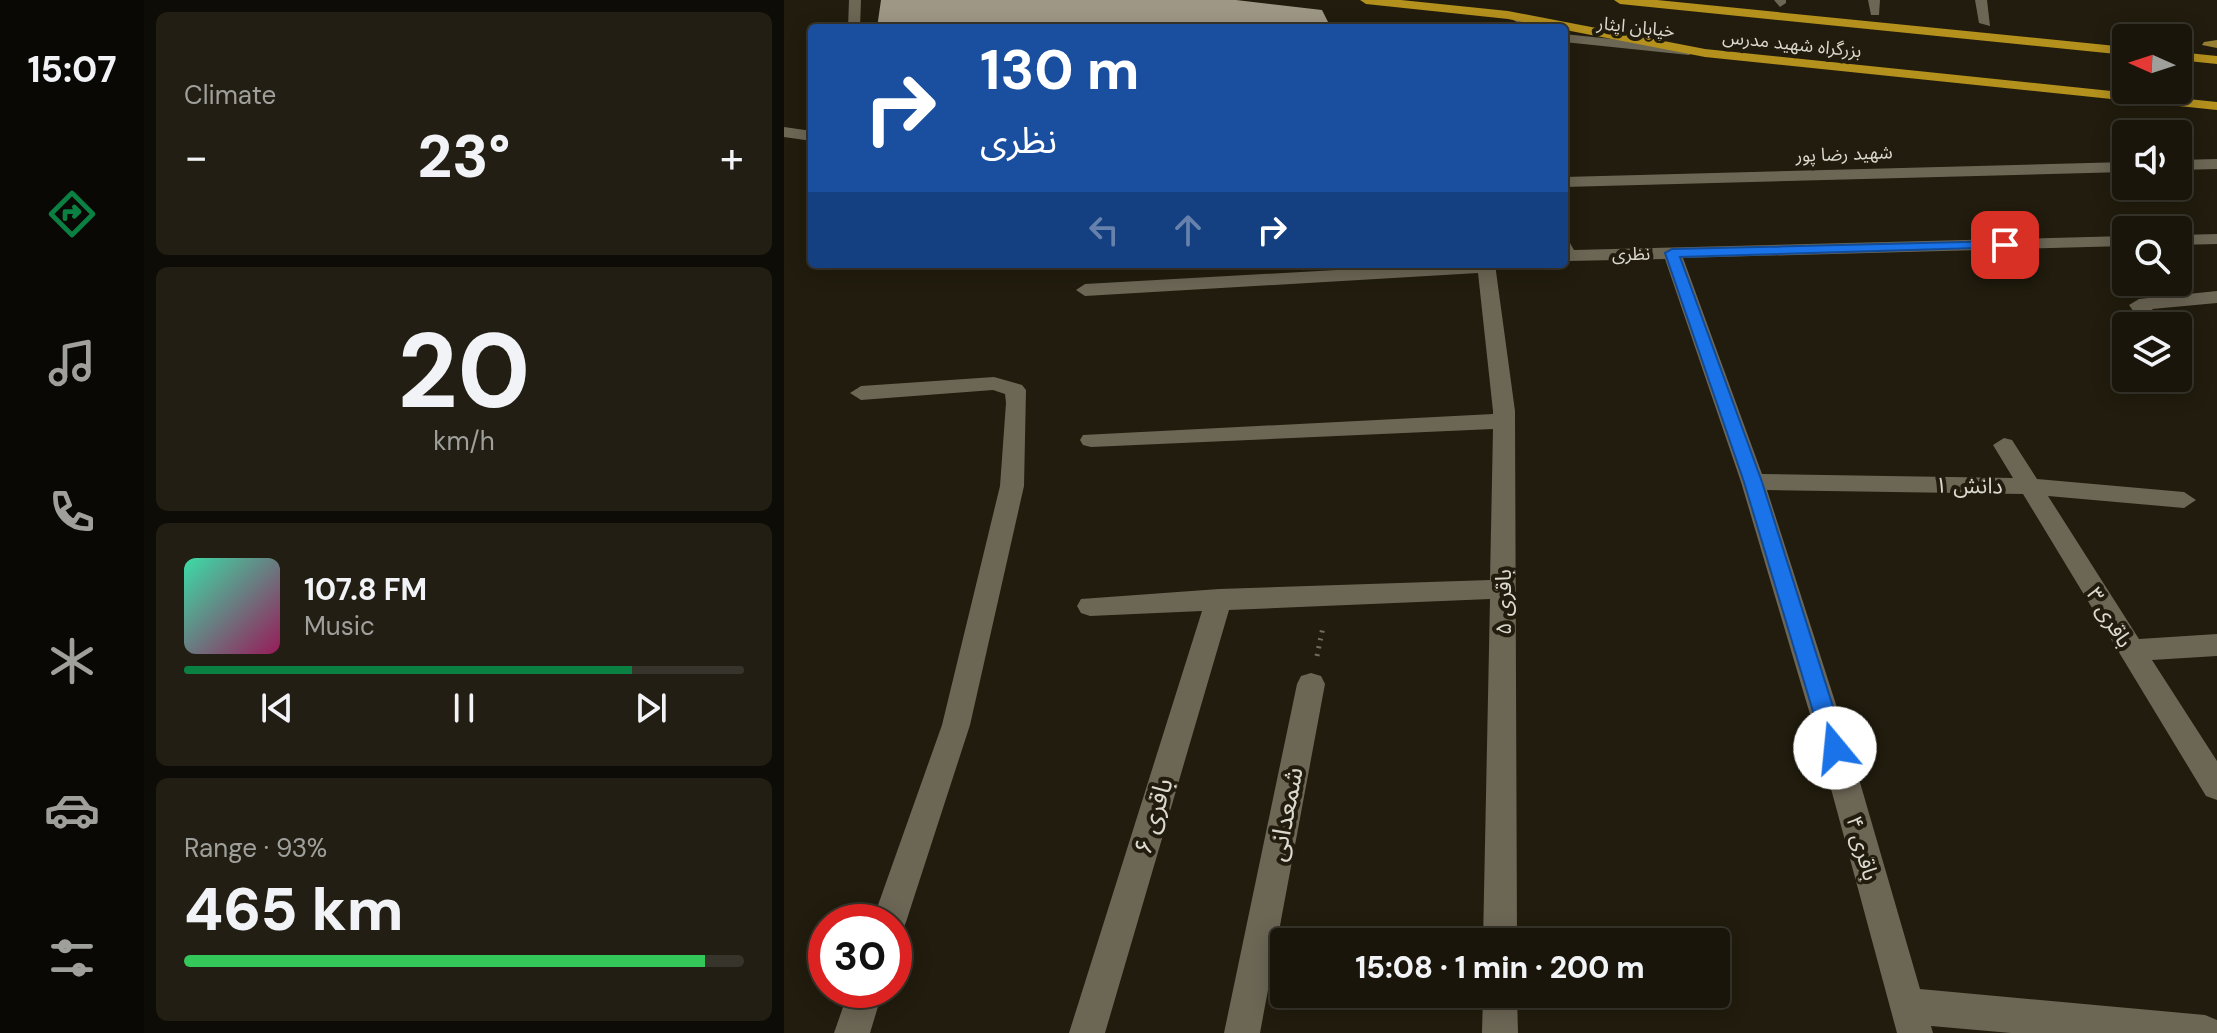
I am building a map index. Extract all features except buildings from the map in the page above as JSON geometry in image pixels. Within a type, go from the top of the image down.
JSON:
[{"type":"highway","name":"بزرگراه شهید مدرس","points":[[1366,0],[1554,24]]},
{"type":"highway","name":"بزرگراه شهید مدرس","points":[[1620,0],[2112,43]]},
{"type":"highway","name":"بزرگراه شهید مدرس","points":[[1754,0],[1874,6],[2112,42]]},
{"type":"highway","name":"بزرگراه شهید مدرس","points":[[1568,27],[1705,53],[2217,106]]},
{"type":"highway","points":[[2192,43],[2214,45]]},
{"type":"highway","points":[[2192,57],[2217,60]]},
{"type":"street","points":[[854,24],[855,0]]},
{"type":"street","points":[[1981,0],[1985,23]]},
{"type":"street","points":[[1517,17],[1530,24]]},
{"type":"street","name":"خیابان ایثار","points":[[1568,38],[1705,53]]},
{"type":"street","points":[[784,132],[808,135]]},
{"type":"street","points":[[2192,165],[2217,164]]},
{"type":"street","name":"شهید رضا پور","points":[[1568,182],[2112,167]]},
{"type":"street","points":[[2192,240],[2217,239]]},
{"type":"street","name":"نظری","points":[[1568,251],[1672,253],[2112,241]]},
{"type":"street","name":"باقری ۴","points":[[1672,253],[1753,482],[1912,1019]]},
{"type":"street","points":[[1085,290],[1438,268]]},
{"type":"street","name":"باقری ۵","points":[[1486,268],[1504,421],[1500,928]]},
{"type":"street","points":[[2144,312],[2139,305],[2217,297]]},
{"type":"street","points":[[861,393],[994,383],[1015,390],[1017,403],[1012,486],[956,725],[895,904]]},
{"type":"street","points":[[1091,440],[1504,421]]},
{"type":"street","name":"باقری ۳","points":[[2004,445],[2217,787]]},
{"type":"street","name":"دانش ۱","points":[[1753,482],[2029,486],[2184,500]]},
{"type":"street","points":[[1090,606],[1503,589]]},
{"type":"street","name":"باقری ۶","points":[[1087,1033],[1219,599]]},
{"type":"street","points":[[2131,650],[2217,645]]},
{"type":"street","name":"شمعدانی","points":[[1242,1033],[1311,684]]},
{"type":"street","points":[[852,1033],[860,1008]]},
{"type":"street","points":[[1500,1008],[1500,1033]]},
{"type":"street","points":[[1912,1019],[2205,1033]]},
{"type":"path","points":[[1311,684],[1329,595]]},
{"type":"route","points":[[1835,748],[1753,482],[1672,253],[2005,245]]}]
